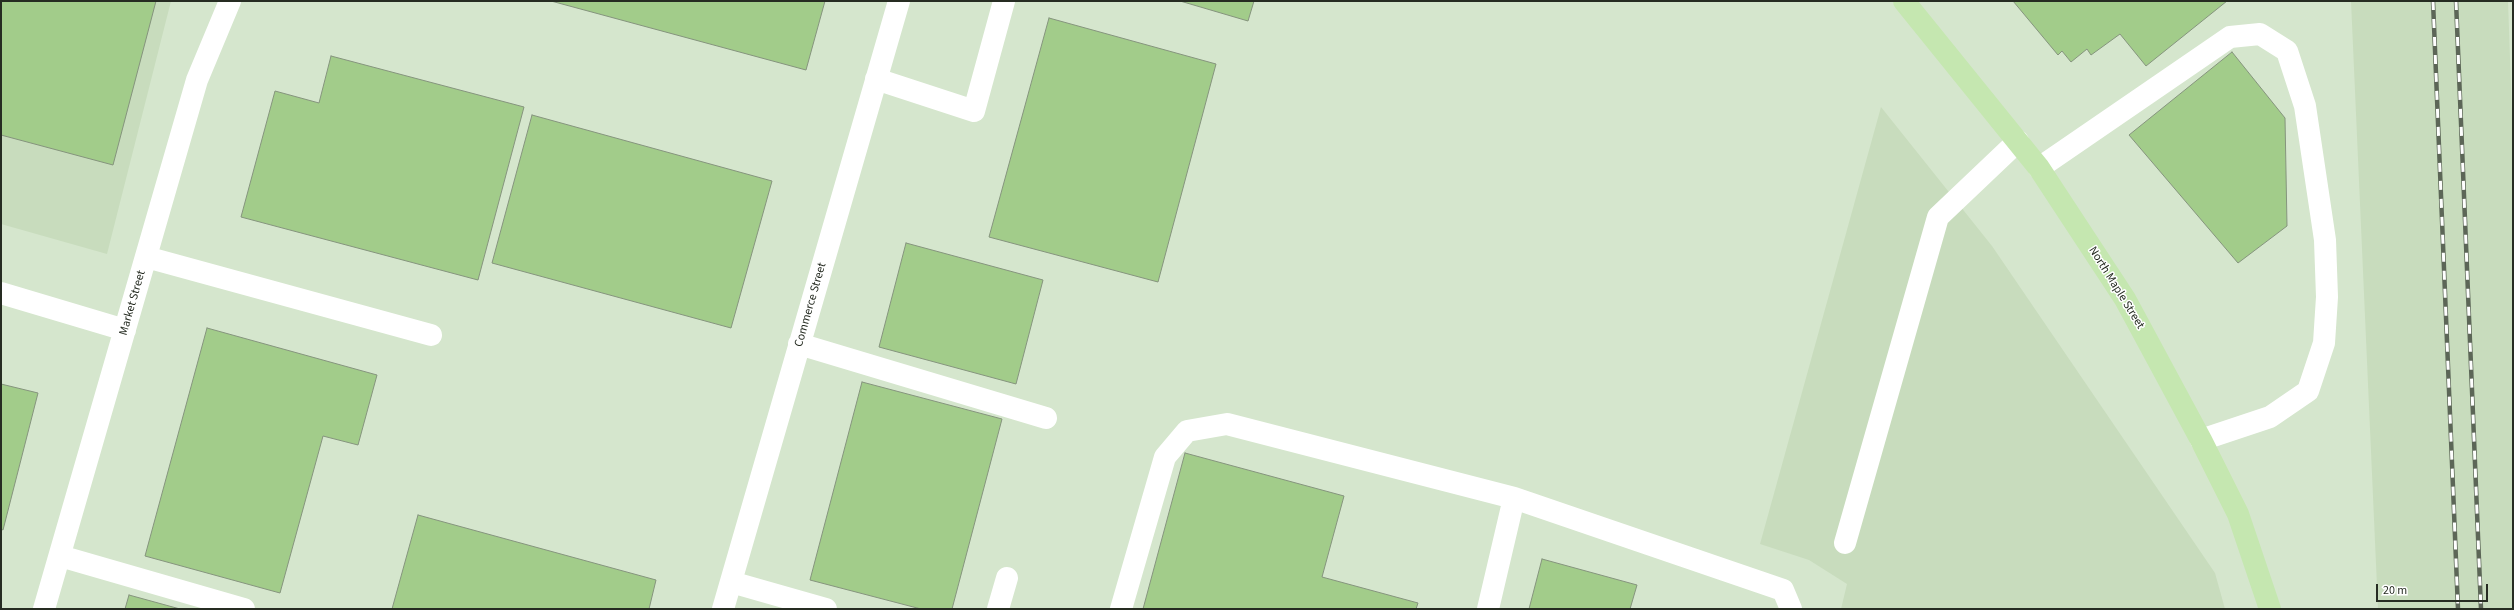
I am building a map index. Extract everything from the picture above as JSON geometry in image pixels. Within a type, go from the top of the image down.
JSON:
[{"type":"main road","name":"North Maple Street","points":[[1904,1],[2039,168],[2125,299],[2201,440],[2238,514],[2270,609]]},
{"type":"street","name":"Market Street","points":[[44,609],[197,80],[230,1]]},
{"type":"street","name":"Commerce Street","points":[[723,609],[899,1]]},
{"type":"street","points":[[876,79],[974,111],[1004,1]]},
{"type":"street","points":[[2039,168],[2230,37],[2260,34],[2287,51],[2305,106],[2325,240],[2327,297],[2324,343],[2308,390],[2270,418],[2201,440]]},
{"type":"street","points":[[1845,543],[1938,217],[2018,141]]},
{"type":"street","points":[[146,257],[431,335]]},
{"type":"street","points":[[1,293],[125,330]]},
{"type":"street","points":[[799,344],[1046,418]]},
{"type":"street","points":[[1121,609],[1165,457],[1187,431],[1227,424],[1514,498],[1783,590],[1791,609]]},
{"type":"street","points":[[1488,609],[1514,498]]},
{"type":"street","points":[[60,556],[244,609]]},
{"type":"street","points":[[998,609],[1007,578]]},
{"type":"street","points":[[731,582],[826,609]]},
{"type":"shaded area","points":[[1,1],[171,1],[107,254],[1,224]]},
{"type":"shaded area","points":[[2351,1],[2508,1],[2513,145],[2513,609],[2378,609]]},
{"type":"shaded area","points":[[1881,107],[1992,246],[2215,573],[2225,609],[1841,609],[1847,584],[1809,560],[1760,544]]},
{"type":"building","points":[[1,1],[156,1],[113,165],[1,135]]},
{"type":"building","points":[[551,1],[825,1],[806,70]]},
{"type":"building","points":[[1180,1],[1254,1],[1248,21]]},
{"type":"building","points":[[2013,1],[2227,1],[2146,66],[2120,34],[2091,55],[2087,49],[2071,62],[2062,51],[2058,55]]},
{"type":"building","points":[[1049,18],[1216,64],[1158,282],[989,237]]},
{"type":"building","points":[[2232,52],[2285,118],[2287,226],[2238,263],[2129,135]]},
{"type":"building","points":[[331,56],[524,107],[478,280],[241,217],[275,91],[319,103]]},
{"type":"building","points":[[532,115],[772,181],[731,328],[492,263]]},
{"type":"building","points":[[906,243],[1043,280],[1016,384],[879,347]]},
{"type":"building","points":[[207,328],[377,375],[358,445],[323,436],[280,593],[145,556]]},
{"type":"building","points":[[862,382],[1002,419],[952,609],[921,609],[810,580]]},
{"type":"building","points":[[1,384],[38,393],[3,530],[1,529]]},
{"type":"building","points":[[1185,453],[1344,496],[1322,577],[1418,603],[1416,609],[1143,609]]},
{"type":"building","points":[[418,515],[656,580],[649,609],[392,609]]},
{"type":"building","points":[[1542,559],[1637,585],[1630,609],[1529,609]]},
{"type":"building","points":[[129,595],[180,609],[125,609]]},
{"type":"railway","points":[[2433,1],[2458,609]]},
{"type":"railway","points":[[2456,1],[2481,609]]}]
